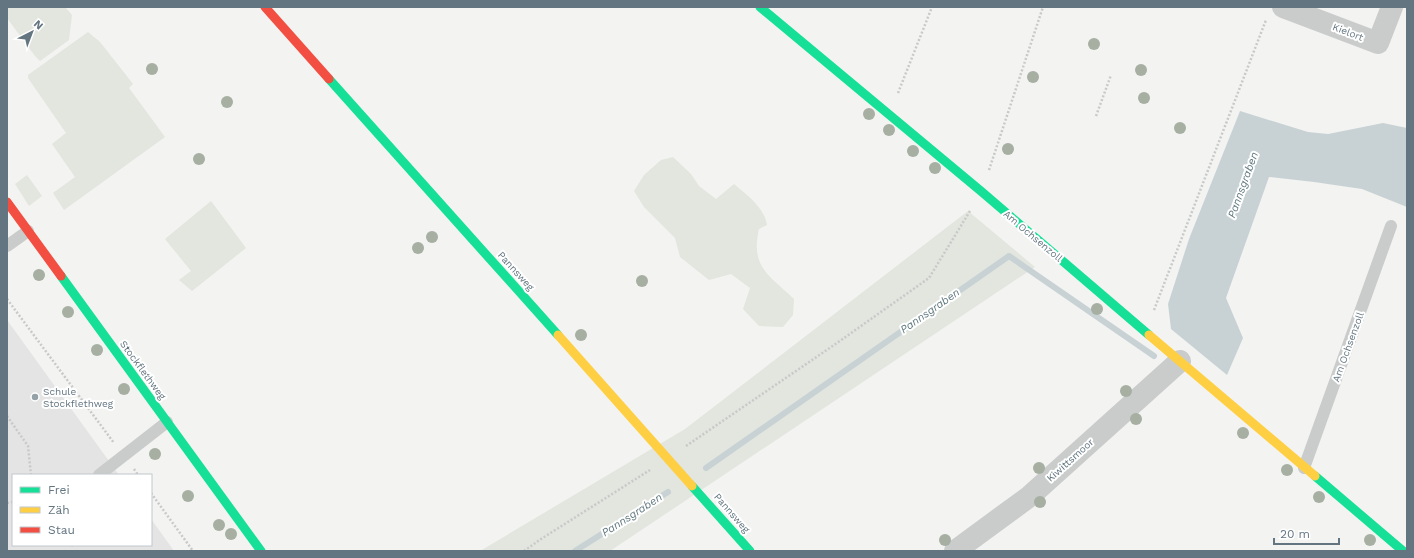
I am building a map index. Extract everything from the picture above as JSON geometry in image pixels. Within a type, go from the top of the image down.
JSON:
[{"type":"street","name":"Pannsweg","points":[[265,7],[669,458],[750,551]]},
{"type":"street","name":"Am Ochsenzoll","points":[[760,7],[982,192],[1403,551]]},
{"type":"street","name":"Kielort","points":[[1276,11],[1378,43],[1392,7]]},
{"type":"street","name":"Stockflethweg","points":[[7,202],[261,551]]},
{"type":"street","name":"Kiwittsmoor","points":[[955,551],[1030,496],[1180,361]]},
{"type":"lane","name":"Am Ochsenzoll","points":[[1304,468],[1391,226]]},
{"type":"lane","points":[[7,246],[28,231]]},
{"type":"lane","points":[[100,474],[167,422]]},
{"type":"path","points":[[889,116],[932,7]]},
{"type":"path","points":[[524,551],[541,538],[669,458],[929,278],[982,192],[1043,7]]},
{"type":"path","points":[[1145,331],[1276,11]]},
{"type":"path","points":[[1096,116],[1111,75]]},
{"type":"path","points":[[7,299],[137,474]]},
{"type":"path","points":[[7,416],[28,446],[31,474]]},
{"type":"path","points":[[152,494],[193,551]]},
{"type":"shaded area","points":[[7,7],[65,7],[72,15],[69,40],[40,61],[7,18]]},
{"type":"shaded area","points":[[88,32],[100,42],[133,84],[129,88],[165,137],[64,210],[53,193],[75,177],[52,144],[66,133],[28,78],[28,75]]},
{"type":"shaded area","points":[[673,157],[691,174],[699,186],[716,199],[734,184],[759,207],[767,225],[759,229],[757,253],[760,262],[770,276],[794,299],[793,315],[783,327],[759,326],[743,309],[750,288],[731,274],[709,280],[680,257],[675,238],[644,207],[634,191],[644,175],[661,160]]},
{"type":"shaded area","points":[[27,175],[42,196],[29,206],[15,184]]},
{"type":"shaded area","points":[[211,201],[246,248],[192,291],[179,280],[191,271],[165,239]]},
{"type":"shaded area","points":[[968,211],[1035,267],[610,551],[480,551],[685,429]]},
{"type":"shaded area","name":"Schule Stockflethweg","points":[[7,320],[118,474],[12,474],[12,546],[152,546],[152,520],[174,551],[7,551]]},
{"type":"water","points":[[1240,111],[1308,132],[1328,134],[1383,123],[1407,128],[1407,207],[1362,189],[1269,177],[1226,298],[1243,338],[1227,375],[1171,329],[1168,304],[1189,239]]},
{"type":"waterway","name":"Pannsgraben","points":[[706,468],[1009,256],[1154,356]]},
{"type":"waterway","name":"Pannsgraben","points":[[575,551],[668,492]]},
{"type":"traffic: fast","points":[[760,7],[982,192],[1149,335]]},
{"type":"traffic: fast","points":[[329,79],[558,335]]},
{"type":"traffic: fast","points":[[61,276],[261,551]]},
{"type":"traffic: fast","points":[[1315,476],[1403,551]]},
{"type":"traffic: fast","points":[[692,486],[750,551]]},
{"type":"traffic: slow","points":[[558,335],[692,486]]},
{"type":"traffic: slow","points":[[1149,335],[1315,476]]},
{"type":"traffic: jam","points":[[265,7],[329,79]]},
{"type":"traffic: jam","points":[[7,202],[61,276]]},
{"type":"place","name":"Schule Stockflethweg","points":[[35,397]]}]
